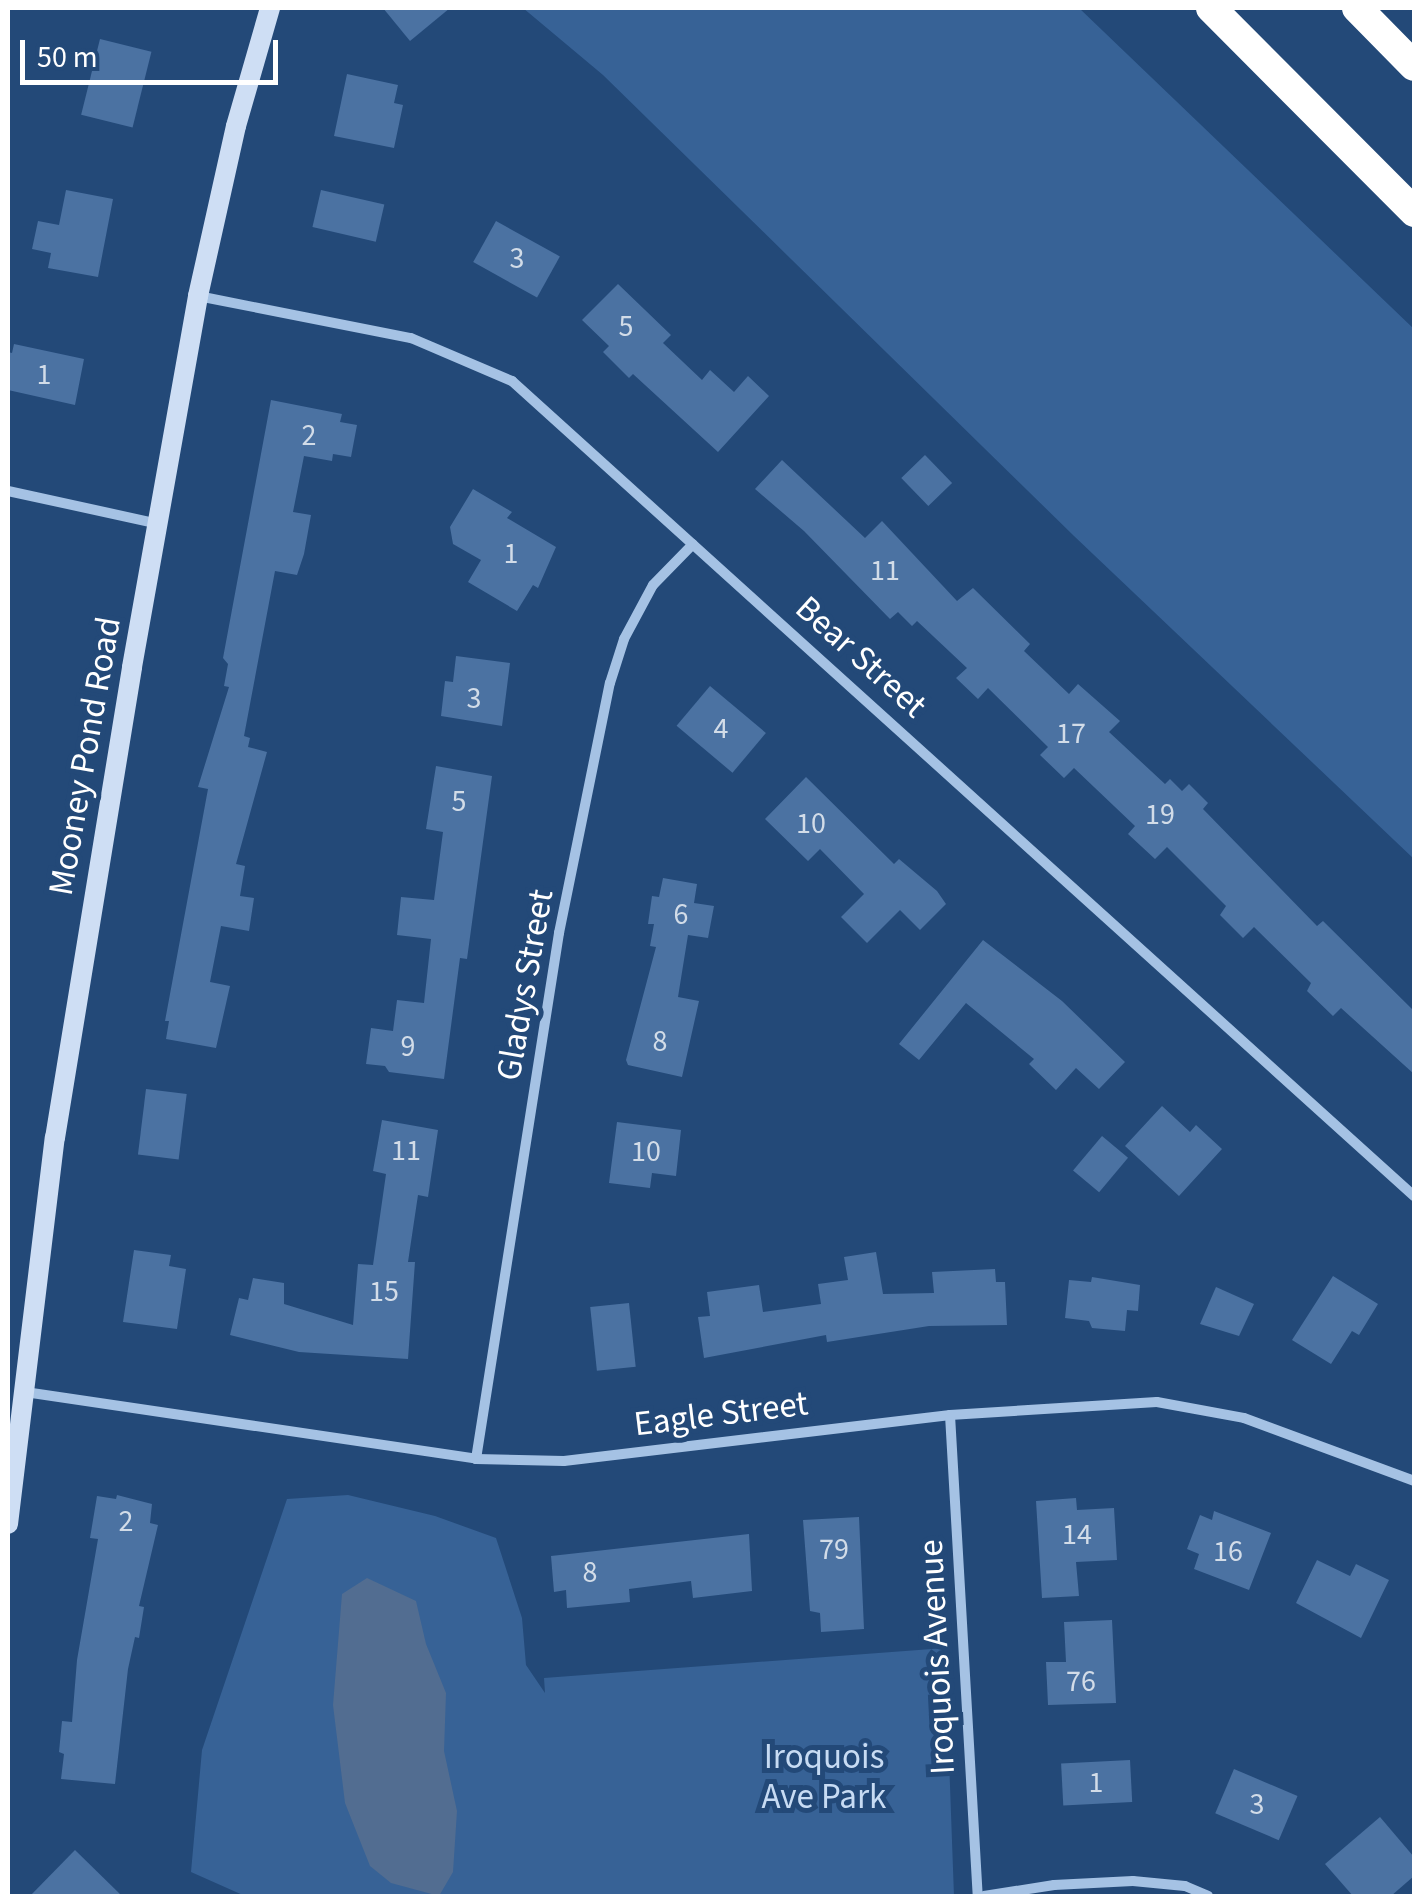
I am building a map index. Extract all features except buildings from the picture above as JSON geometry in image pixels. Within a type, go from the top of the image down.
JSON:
[{"type":"highway","points":[[1211,8],[1414,212]]},
{"type":"highway","points":[[1357,8],[1414,66]]},
{"type":"street","name":"Mooney Pond Road","points":[[8,1524],[55,1138],[94,892],[198,296],[236,126],[270,8]]},
{"type":"street","name":"Bear Street","points":[[198,296],[411,338],[512,381],[1414,1196]]},
{"type":"street","points":[[8,491],[160,524]]},
{"type":"street","name":"Gladys Street","points":[[476,1459],[560,933],[610,684],[624,639],[653,585],[692,544]]},
{"type":"street","name":"Eagle Street","points":[[25,1392],[476,1459],[564,1460],[950,1415],[1157,1402],[1244,1418],[1414,1481]]},
{"type":"street","name":"Iroquois Avenue","points":[[950,1415],[981,1896]]},
{"type":"street","points":[[981,1896],[1054,1885],[1134,1881],[1186,1886],[1208,1896]]},
{"type":"green space","points":[[523,8],[1079,8],[1414,329],[1414,859],[1074,536],[603,75]]},
{"type":"green space","name":"Iroquois Ave Park","points":[[348,1495],[435,1516],[496,1538],[522,1618],[526,1665],[545,1693],[544,1678],[945,1648],[954,1896],[245,1896],[191,1872],[202,1750],[287,1499]]},
{"type":"shaded area","points":[[367,1578],[416,1601],[426,1644],[446,1693],[444,1751],[457,1811],[453,1872],[439,1896],[391,1883],[370,1866],[345,1803],[333,1705],[342,1594]]}]
